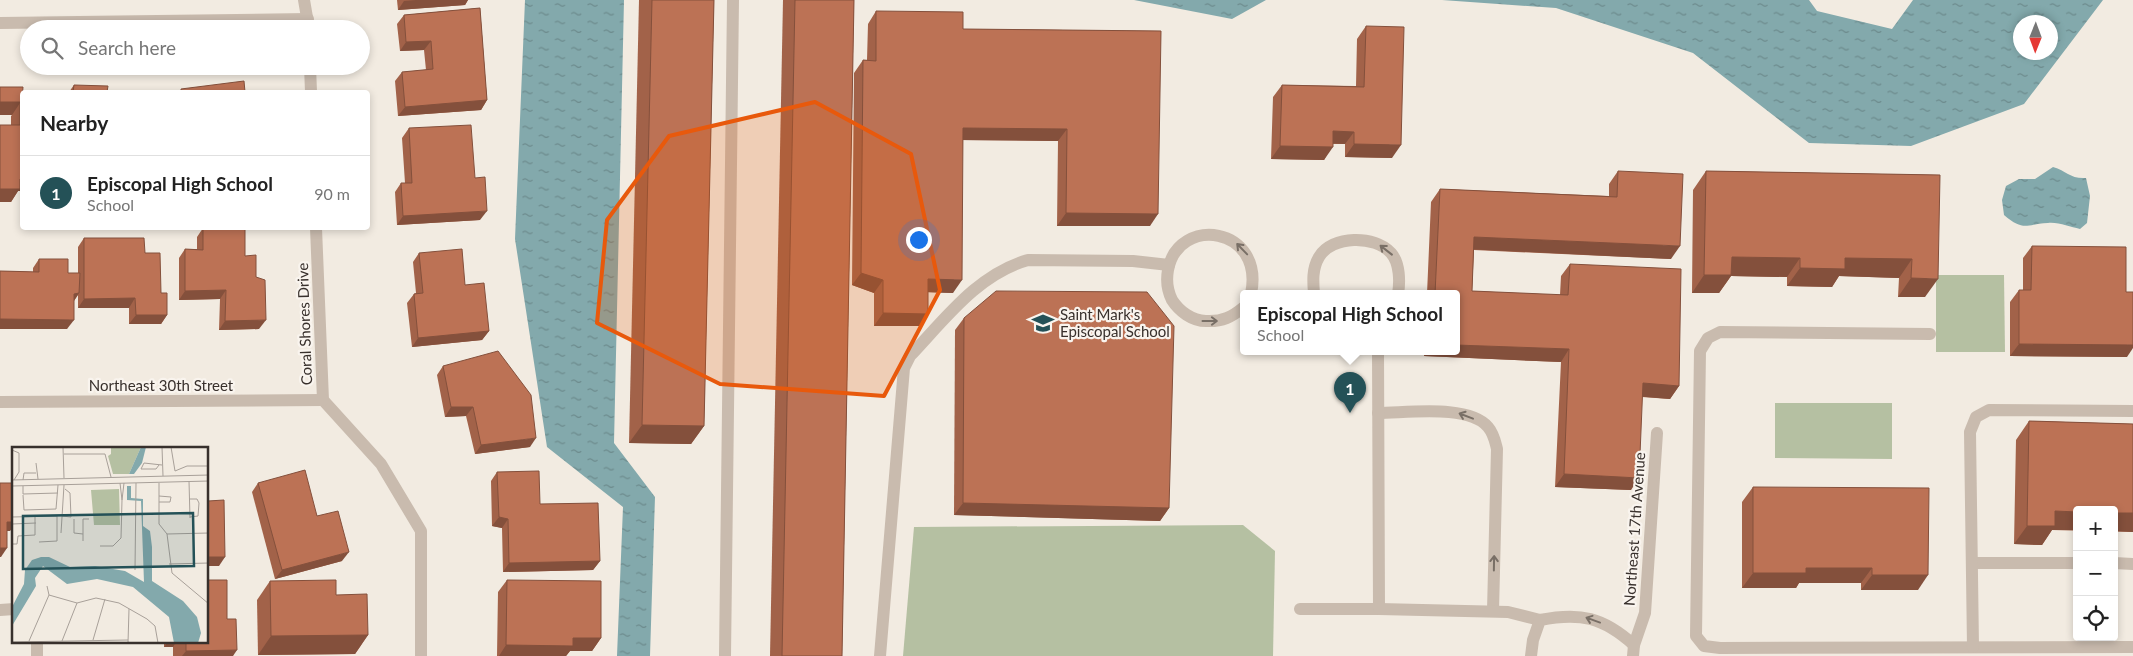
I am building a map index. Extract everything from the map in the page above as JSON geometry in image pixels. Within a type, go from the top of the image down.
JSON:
[{"type":"street","points":[[304,0],[308,20]]},
{"type":"street","points":[[724,656],[733,0]]},
{"type":"street","points":[[0,23],[20,23]]},
{"type":"street","points":[[310,75],[311,90]]},
{"type":"street","name":"Coral Shores Drive","points":[[316,230],[323,400],[381,464],[421,530],[421,656]]},
{"type":"street","points":[[1240,310],[1218,322],[1203,321],[1188,316],[1177,307],[1169,294],[1166,279],[1169,265],[1175,252],[1185,243],[1198,236],[1212,234],[1225,237],[1237,244],[1247,254],[1253,267],[1254,281],[1252,290]]},
{"type":"street","points":[[1314,290],[1314,268],[1320,255],[1331,246],[1346,241],[1368,240],[1382,246],[1392,254],[1398,268],[1398,290]]},
{"type":"street","points":[[880,656],[904,368],[910,356],[976,288],[993,274],[1012,264],[1028,260],[1133,261],[1169,265]]},
{"type":"street","points":[[1930,334],[1720,332],[1708,338],[1700,351],[1696,636],[1704,646],[1720,648],[2133,647]]},
{"type":"street","points":[[1378,355],[1379,609]]},
{"type":"street","name":"Northeast 30th Street","points":[[0,402],[323,400]]},
{"type":"street","points":[[1973,647],[1970,432],[1976,417],[1989,410],[2133,411]]},
{"type":"street","points":[[1378,413],[1458,412],[1482,422],[1494,437],[1497,449],[1493,611]]},
{"type":"street","name":"Northeast 17th Avenue","points":[[1634,651],[1645,614],[1657,433]]},
{"type":"street","points":[[1972,562],[2073,563]]},
{"type":"street","points":[[2118,563],[2133,564]]},
{"type":"street","points":[[1300,609],[1493,611],[1508,612],[1540,620],[1566,615],[1585,617],[1607,625],[1634,651]]},
{"type":"street","points":[[1531,656],[1533,640],[1540,620]]},
{"type":"highlighted area","points":[[815,102],[911,154],[940,290],[884,396],[720,384],[597,323],[607,220],[669,136]]},
{"type":"green space","points":[[1936,275],[2004,275],[2005,352],[1936,352]]},
{"type":"green space","points":[[1775,403],[1892,403],[1892,459],[1775,458]]},
{"type":"green space","points":[[1243,525],[1275,551],[1273,656],[903,656],[914,527]]},
{"type":"water","points":[[525,0],[624,0],[614,443],[655,497],[650,656],[617,656],[623,507],[547,447],[515,239]]},
{"type":"water","points":[[1134,0],[1266,0],[1232,19]]},
{"type":"water","points":[[1442,0],[1809,0],[1817,11],[1892,29],[1913,0],[2103,0],[2058,59],[2058,15],[2013,15],[2013,60],[2057,60],[2024,104],[1911,146],[1809,143],[1693,53],[1556,8]]},
{"type":"water","points":[[2053,167],[2072,176],[2086,178],[2090,196],[2087,223],[2080,229],[2052,223],[2025,226],[2016,224],[2004,215],[2002,200],[2006,186],[2019,179],[2035,179]]},
{"type":"building","points":[[652,0],[714,0],[704,426],[642,425]]},
{"type":"building","points":[[795,0],[854,0],[842,656],[782,656]]},
{"type":"building","points":[[480,8],[487,100],[405,107],[402,72],[433,69],[431,41],[406,42],[404,15]]},
{"type":"building","points":[[876,11],[963,12],[963,29],[1161,31],[1158,214],[1066,213],[1067,129],[963,128],[962,280],[928,279],[928,314],[883,313],[883,280],[861,273],[863,60],[876,61]]},
{"type":"building","points":[[1366,26],[1404,27],[1401,145],[1354,144],[1354,132],[1333,131],[1333,147],[1280,146],[1282,85],[1364,87]]},
{"type":"building","points":[[244,81],[245,90],[181,90]]},
{"type":"building","points":[[74,85],[108,86],[107,90],[73,90]]},
{"type":"building","points":[[0,87],[23,87],[23,90],[20,90],[20,102],[0,102]]},
{"type":"building","points":[[0,125],[20,125],[20,189],[0,189]]},
{"type":"building","points":[[471,125],[475,178],[485,177],[487,211],[403,216],[401,183],[412,183],[409,128]]},
{"type":"building","points":[[1618,171],[1683,174],[1680,246],[1474,237],[1472,291],[1568,295],[1570,264],[1681,269],[1679,386],[1643,383],[1639,478],[1564,474],[1569,349],[1460,345],[1460,290],[1435,290],[1440,189],[1617,197]]},
{"type":"building","points":[[1706,171],[1940,175],[1938,279],[1911,278],[1912,259],[1845,258],[1845,269],[1800,268],[1800,258],[1732,257],[1731,275],[1704,275]]},
{"type":"building","points":[[203,230],[245,230],[245,256],[256,255],[256,277],[265,280],[266,320],[225,321],[226,290],[185,291],[185,249],[203,250]]},
{"type":"building","points":[[84,238],[144,238],[145,253],[160,253],[161,293],[167,293],[167,315],[136,315],[135,298],[84,299]]},
{"type":"building","points":[[2032,246],[2126,247],[2126,292],[2133,292],[2133,345],[2019,344],[2019,290],[2031,290]]},
{"type":"building","points":[[462,249],[465,285],[484,283],[489,331],[418,338],[414,294],[423,293],[419,253]]},
{"type":"building","points":[[39,259],[68,259],[68,273],[80,273],[79,293],[74,294],[74,320],[0,319],[0,271],[39,272]]},
{"type":"building","points":[[996,291],[1147,292],[1174,326],[1169,508],[963,503],[964,318]]},
{"type":"building","points":[[498,351],[531,395],[536,438],[481,445],[473,407],[451,407],[443,366]]},
{"type":"building","points":[[2029,421],[2133,424],[2133,513],[2118,513],[2118,506],[2073,506],[2073,512],[2055,511],[2055,526],[2027,526]]},
{"type":"building","points":[[305,470],[317,516],[338,511],[349,552],[282,570],[258,483]]},
{"type":"building","points":[[539,471],[540,504],[598,503],[600,561],[509,563],[508,519],[499,517],[497,472]]},
{"type":"building","points":[[0,483],[12,483],[12,522],[7,522],[7,548],[0,548]]},
{"type":"building","points":[[1753,487],[1929,488],[1928,575],[1872,575],[1872,568],[1806,568],[1806,573],[1753,573]]},
{"type":"building","points":[[224,500],[225,557],[209,557],[209,501]]},
{"type":"building","points":[[209,580],[227,580],[227,619],[236,619],[237,650],[186,651],[186,644],[209,644]]},
{"type":"building","points":[[336,580],[336,595],[367,594],[368,635],[271,636],[270,581]]},
{"type":"building","points":[[507,580],[601,581],[601,638],[573,638],[573,646],[506,645]]},
{"type":"place","name":"Saint Mark's Episcopal School","points":[[1043,323]]},
{"type":"place","name":"Episcopal High School","points":[[1350,413]]}]
